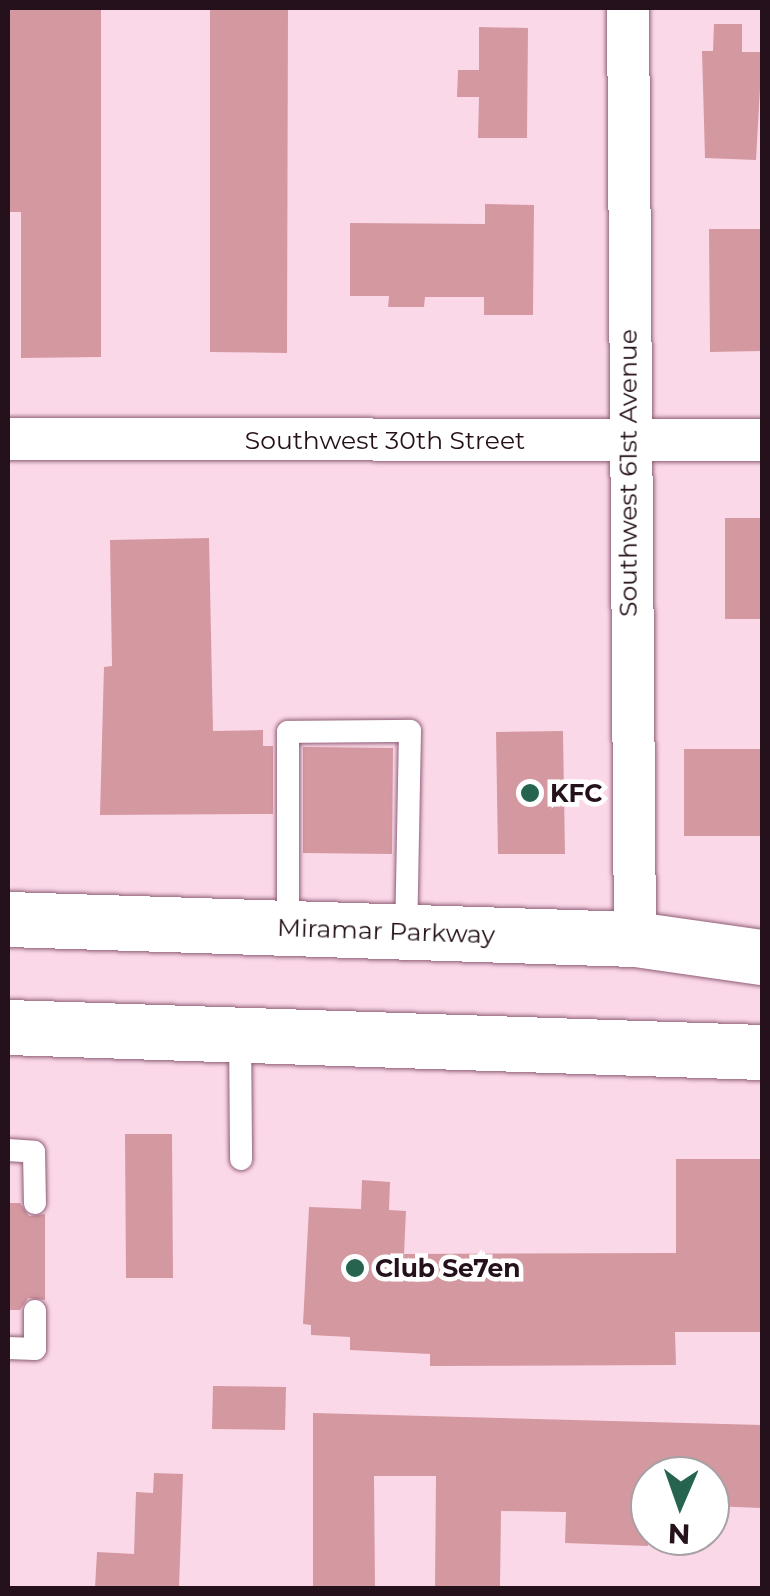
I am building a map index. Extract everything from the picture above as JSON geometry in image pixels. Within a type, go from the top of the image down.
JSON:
[{"type":"main road","name":"Miramar Parkway","points":[[8,918],[635,939],[762,956]]},
{"type":"main road","points":[[8,1027],[762,1052]]},
{"type":"street","name":"Southwest 61st Avenue","points":[[628,8],[626,440],[635,939]]},
{"type":"street","name":"Southwest 30th Street","points":[[8,439],[762,440]]},
{"type":"lane","points":[[288,927],[288,732],[410,731],[406,932]]},
{"type":"lane","points":[[240,1033],[240,1159]]},
{"type":"lane","points":[[8,1150],[34,1152],[35,1203]]},
{"type":"lane","points":[[8,1348],[35,1349],[35,1311]]},
{"type":"building","points":[[8,8],[101,8],[101,357],[21,358],[21,212],[8,212]]},
{"type":"building","points":[[210,8],[288,8],[287,353],[210,352]]},
{"type":"building","points":[[714,24],[742,24],[742,52],[762,52],[756,160],[705,158],[702,51],[713,51]]},
{"type":"building","points":[[479,27],[528,28],[527,138],[478,138],[479,97],[457,97],[458,70],[479,70]]},
{"type":"building","points":[[485,204],[534,205],[533,315],[484,315],[484,297],[425,297],[424,307],[388,307],[389,296],[350,296],[350,223],[485,224]]},
{"type":"building","points":[[709,229],[762,229],[762,351],[710,352]]},
{"type":"building","points":[[725,518],[762,518],[762,619],[725,619]]},
{"type":"building","points":[[209,538],[213,731],[263,730],[263,746],[273,746],[273,814],[100,815],[104,667],[112,666],[110,540]]},
{"type":"building","name":"KFC","points":[[563,731],[565,854],[498,854],[496,732]]},
{"type":"building","points":[[303,747],[393,748],[392,854],[303,853]]},
{"type":"building","points":[[684,749],[762,749],[762,836],[684,836]]},
{"type":"building","points":[[125,1134],[172,1134],[173,1278],[126,1278]]},
{"type":"building","points":[[676,1159],[762,1159],[762,1332],[675,1332],[676,1365],[430,1366],[430,1354],[350,1350],[350,1337],[311,1335],[311,1325],[303,1324],[309,1207],[361,1209],[362,1180],[390,1182],[389,1210],[406,1211],[404,1254],[676,1253]]},
{"type":"building","points":[[8,1203],[20,1203],[29,1216],[45,1214],[45,1300],[28,1298],[20,1310],[8,1310]]},
{"type":"building","points":[[213,1386],[286,1387],[285,1430],[212,1429]]},
{"type":"building","points":[[313,1413],[762,1425],[762,1508],[730,1507],[730,1456],[630,1456],[630,1545],[565,1543],[566,1512],[501,1511],[500,1588],[435,1588],[436,1476],[374,1476],[375,1588],[313,1588]]},
{"type":"building","points":[[154,1473],[183,1474],[179,1588],[95,1588],[97,1552],[134,1554],[136,1492],[153,1493]]},
{"type":"place","name":"KFC","points":[[530,793]]},
{"type":"place","name":"Club Se7en","points":[[355,1268]]}]
